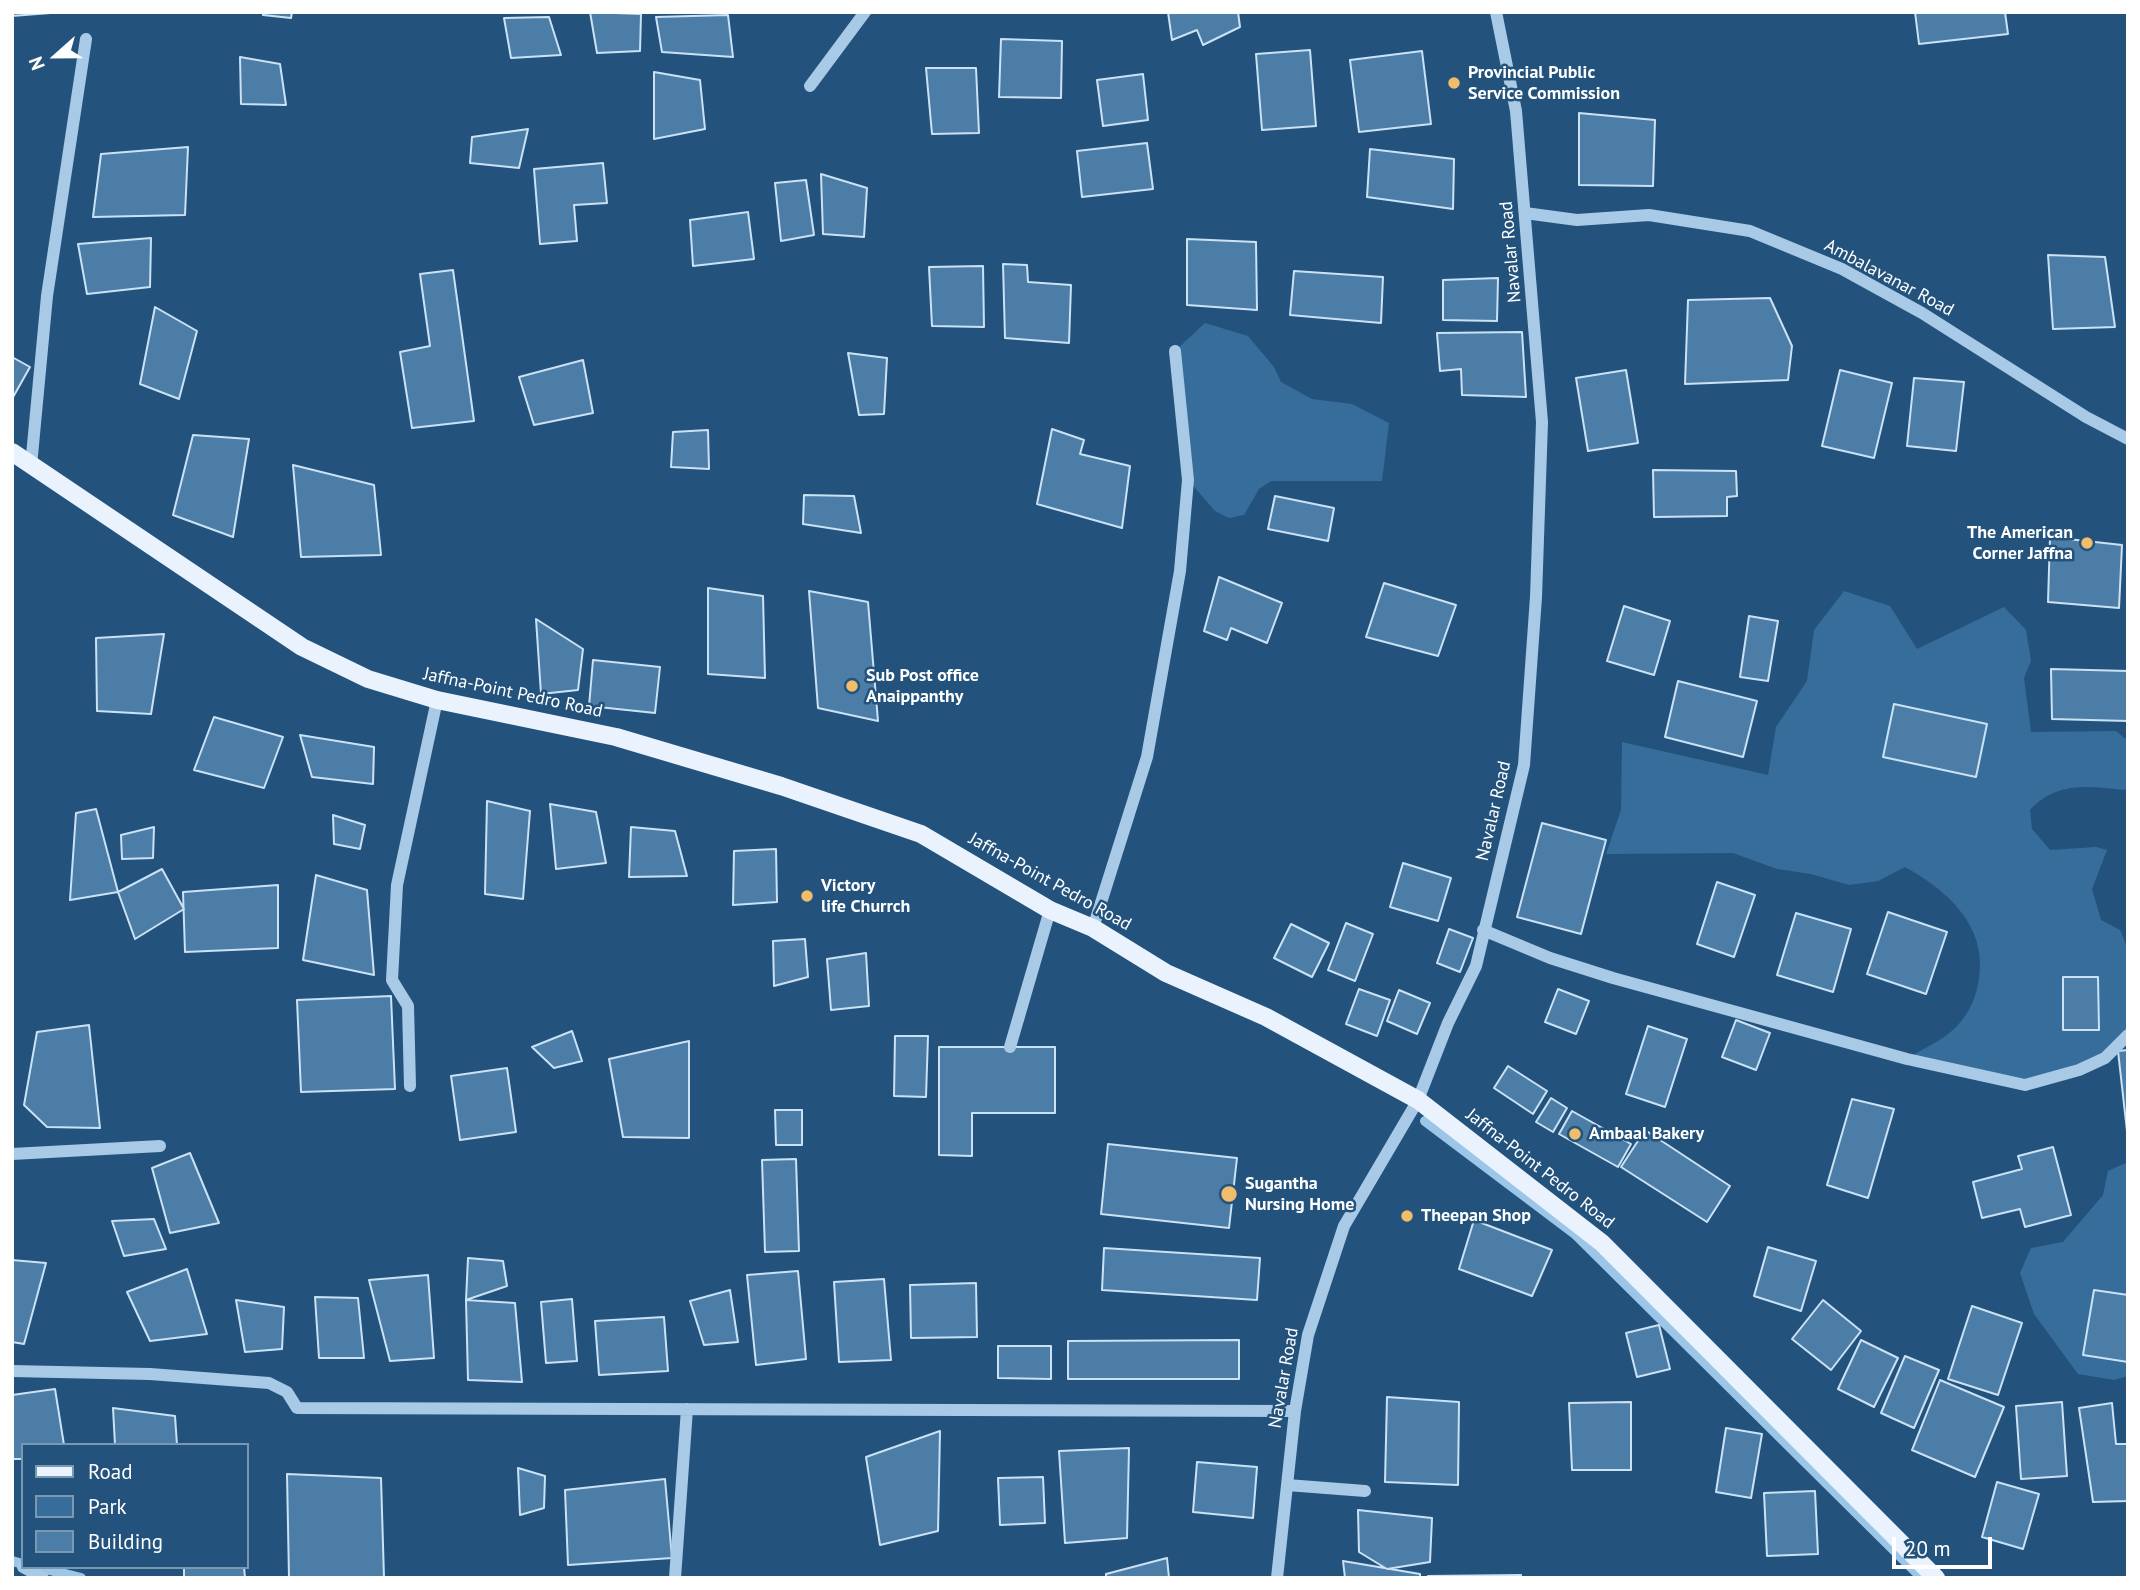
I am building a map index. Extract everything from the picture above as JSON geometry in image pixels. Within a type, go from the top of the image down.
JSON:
[{"type":"main road","name":"Jaffna-Point Pedro Road","points":[[12,452],[302,647],[368,679],[437,700],[616,737],[781,786],[921,834],[1050,910],[1093,928],[1166,973],[1266,1017],[1418,1100],[1602,1243],[1936,1578]]},
{"type":"street","points":[[810,86],[865,12]]},
{"type":"street","name":"Navalar Road","points":[[1277,1578],[1295,1411],[1308,1335],[1344,1226],[1418,1100],[1448,1023],[1476,966],[1524,765],[1536,597],[1542,422],[1516,111],[1496,12]]},
{"type":"street","points":[[31,466],[47,296],[86,39]]},
{"type":"street","name":"Ambalavanar Road","points":[[1525,213],[1577,220],[1648,215],[1750,231],[1865,282],[1922,313],[2086,417],[2128,439]]},
{"type":"street","points":[[1093,928],[1147,757],[1177,593],[1188,480],[1175,351]]},
{"type":"street","points":[[410,1086],[408,1006],[392,980],[397,885],[437,700]]},
{"type":"street","points":[[1010,1047],[1050,910]]},
{"type":"street","points":[[1483,930],[1550,958],[1613,978],[1907,1059],[2025,1085],[2079,1070],[2105,1058],[2128,1035]]},
{"type":"street","points":[[12,1154],[160,1146]]},
{"type":"street","points":[[12,1371],[150,1374],[269,1383],[287,1392],[297,1408],[1295,1411]]},
{"type":"street","points":[[675,1578],[687,1409]]},
{"type":"street","points":[[1287,1485],[1365,1492]]},
{"type":"street","points":[[27,1569],[43,1578]]},
{"type":"green space","points":[[1205,323],[1248,336],[1274,367],[1281,382],[1312,399],[1352,404],[1389,423],[1382,481],[1271,481],[1259,489],[1244,515],[1229,518],[1215,511],[1188,480],[1175,351]]},
{"type":"green space","points":[[1844,591],[1890,606],[1917,649],[2004,607],[2026,630],[2031,661],[2024,678],[2031,732],[2116,731],[2128,741],[2128,787],[2125,790],[2086,787],[2062,790],[2051,794],[2030,810],[2032,829],[2050,850],[2096,847],[2107,850],[2092,889],[2101,920],[2120,930],[2128,949],[2128,1025],[2125,1036],[2105,1058],[2025,1085],[1907,1059],[1946,1036],[1968,1012],[1978,984],[1980,964],[1978,946],[1963,914],[1937,888],[1905,867],[1878,881],[1849,885],[1811,874],[1777,869],[1733,853],[1606,854],[1621,810],[1622,742],[1768,775],[1776,727],[1807,681],[1814,630]]},
{"type":"green space","points":[[2128,1162],[2128,1376],[2114,1380],[2078,1374],[2034,1314],[2020,1273],[2031,1248],[2063,1242],[2103,1195],[2108,1171]]},
{"type":"building","points":[[12,12],[63,12],[12,16]]},
{"type":"building","points":[[263,12],[292,12],[291,18],[263,15]]},
{"type":"building","points":[[590,12],[641,14],[640,51],[597,53]]},
{"type":"building","points":[[1168,12],[1238,12],[1240,27],[1203,45],[1197,30],[1172,40]]},
{"type":"building","points":[[1915,12],[2005,12],[2008,34],[1919,44]]},
{"type":"building","points":[[728,15],[733,57],[662,52],[656,17]]},
{"type":"building","points":[[549,17],[561,55],[511,58],[504,18]]},
{"type":"building","points":[[1001,39],[1062,41],[1061,98],[999,97]]},
{"type":"building","points":[[1310,50],[1316,126],[1262,130],[1256,54]]},
{"type":"building","points":[[1422,51],[1431,124],[1359,132],[1350,60]]},
{"type":"building","points":[[240,57],[280,64],[286,105],[241,104]]},
{"type":"building","points":[[926,68],[976,68],[979,133],[932,134]]},
{"type":"building","points":[[654,72],[700,80],[705,129],[654,139]]},
{"type":"building","points":[[1143,74],[1148,120],[1103,126],[1097,80]]},
{"type":"building","points":[[1579,113],[1655,120],[1653,186],[1579,185]]},
{"type":"building","points":[[528,129],[519,168],[470,163],[472,137]]},
{"type":"building","points":[[1147,143],[1153,189],[1082,197],[1077,151]]},
{"type":"building","points":[[188,147],[185,215],[93,217],[101,154]]},
{"type":"building","points":[[1370,149],[1454,159],[1453,209],[1367,197]]},
{"type":"building","points":[[603,163],[607,203],[574,205],[577,241],[540,244],[534,169]]},
{"type":"building","points":[[821,174],[867,188],[864,237],[823,234]]},
{"type":"building","points":[[806,180],[814,235],[781,241],[775,183]]},
{"type":"building","points":[[748,212],[754,259],[693,266],[690,220]]},
{"type":"building","points":[[151,238],[150,287],[87,294],[78,244]]},
{"type":"building","points":[[1187,239],[1256,242],[1257,310],[1187,305]]},
{"type":"building","points":[[2048,255],[2105,257],[2115,327],[2053,329]]},
{"type":"building","points":[[1003,264],[1027,265],[1028,282],[1071,285],[1069,343],[1005,338]]},
{"type":"building","points":[[983,266],[984,327],[932,326],[929,267]]},
{"type":"building","points":[[453,270],[474,421],[412,428],[400,352],[430,346],[420,274]]},
{"type":"building","points":[[1294,271],[1383,277],[1381,323],[1290,315]]},
{"type":"building","points":[[1498,278],[1497,321],[1443,320],[1443,280]]},
{"type":"building","points":[[1770,298],[1792,346],[1788,380],[1685,384],[1688,300]]},
{"type":"building","points":[[155,307],[197,331],[179,399],[140,384]]},
{"type":"building","points":[[1522,332],[1526,397],[1462,395],[1461,369],[1440,371],[1437,333]]},
{"type":"building","points":[[848,353],[887,358],[884,414],[859,415]]},
{"type":"building","points":[[12,357],[30,367],[12,399]]},
{"type":"building","points":[[583,360],[593,413],[534,425],[519,377]]},
{"type":"building","points":[[1626,370],[1638,443],[1588,451],[1576,378]]},
{"type":"building","points":[[1840,370],[1892,383],[1874,458],[1822,446]]},
{"type":"building","points":[[1914,378],[1964,382],[1956,451],[1907,446]]},
{"type":"building","points":[[1052,429],[1084,440],[1080,454],[1130,466],[1122,528],[1037,504]]},
{"type":"building","points":[[708,430],[709,469],[671,467],[673,432]]},
{"type":"building","points":[[193,435],[249,439],[233,537],[173,515]]},
{"type":"building","points":[[293,465],[374,485],[381,555],[301,557]]},
{"type":"building","points":[[1653,470],[1736,471],[1737,496],[1727,497],[1727,516],[1654,517]]},
{"type":"building","points":[[804,495],[854,496],[861,533],[803,524]]},
{"type":"building","points":[[1275,496],[1334,508],[1328,541],[1268,529]]},
{"type":"building","points":[[2050,537],[2122,545],[2119,608],[2048,602]]},
{"type":"building","points":[[1219,577],[1282,603],[1267,643],[1231,628],[1227,640],[1204,631]]},
{"type":"building","points":[[1384,583],[1456,605],[1438,656],[1366,637]]},
{"type":"building","points":[[708,588],[763,596],[765,678],[708,674]]},
{"type":"building","points":[[809,591],[868,602],[878,721],[818,708]]},
{"type":"building","points":[[1624,606],[1670,621],[1654,675],[1607,661]]},
{"type":"building","points":[[1749,616],[1778,621],[1768,681],[1740,677]]},
{"type":"building","points":[[536,619],[583,649],[578,690],[541,694]]},
{"type":"building","points":[[164,634],[151,714],[97,711],[96,638]]},
{"type":"building","points":[[593,660],[660,667],[655,713],[589,706]]},
{"type":"building","points":[[2051,669],[2128,671],[2128,721],[2052,719]]},
{"type":"building","points":[[1678,681],[1757,701],[1743,757],[1665,737]]},
{"type":"building","points":[[1894,704],[1987,724],[1976,777],[1883,757]]},
{"type":"building","points":[[214,717],[283,737],[264,788],[194,770]]},
{"type":"building","points":[[300,735],[374,747],[373,784],[312,777]]},
{"type":"building","points":[[487,801],[530,811],[523,899],[485,894]]},
{"type":"building","points":[[550,804],[596,812],[606,863],[556,869]]},
{"type":"building","points":[[96,809],[118,892],[70,900],[76,813]]},
{"type":"building","points":[[333,815],[365,825],[360,849],[334,844]]},
{"type":"building","points":[[1542,823],[1606,840],[1581,934],[1517,917]]},
{"type":"building","points":[[154,827],[153,858],[122,859],[121,835]]},
{"type":"building","points":[[631,827],[675,831],[687,876],[629,877]]},
{"type":"building","points":[[776,849],[777,902],[733,905],[734,851]]},
{"type":"building","points":[[1403,863],[1451,878],[1438,921],[1390,907]]},
{"type":"building","points":[[162,869],[184,909],[135,939],[118,892]]},
{"type":"building","points":[[316,875],[367,890],[374,975],[303,960]]},
{"type":"building","points":[[1717,882],[1755,895],[1734,957],[1697,944]]},
{"type":"building","points":[[278,885],[278,948],[185,952],[183,892]]},
{"type":"building","points":[[1888,912],[1947,932],[1926,994],[1867,974]]},
{"type":"building","points":[[1796,913],[1851,929],[1833,992],[1777,975]]},
{"type":"building","points":[[1346,923],[1373,934],[1355,981],[1328,970]]},
{"type":"building","points":[[1291,924],[1329,943],[1312,977],[1274,958]]},
{"type":"building","points":[[1449,929],[1473,938],[1460,972],[1437,963]]},
{"type":"building","points":[[805,939],[808,977],[774,986],[773,941]]},
{"type":"building","points":[[866,953],[869,1006],[831,1010],[827,959]]},
{"type":"building","points":[[2063,977],[2098,977],[2099,1030],[2063,1030]]},
{"type":"building","points":[[1359,989],[1390,1000],[1377,1036],[1346,1024]]},
{"type":"building","points":[[1558,989],[1589,1001],[1576,1034],[1545,1022]]},
{"type":"building","points":[[1399,990],[1430,1003],[1417,1034],[1387,1021]]},
{"type":"building","points":[[391,996],[395,1089],[301,1092],[297,1000]]},
{"type":"building","points":[[1736,1020],[1770,1033],[1756,1070],[1722,1057]]},
{"type":"building","points":[[89,1025],[100,1128],[47,1127],[24,1105],[37,1032]]},
{"type":"building","points":[[1648,1026],[1687,1039],[1665,1107],[1626,1094]]},
{"type":"building","points":[[572,1031],[582,1061],[554,1068],[532,1047]]},
{"type":"building","points":[[895,1036],[928,1036],[926,1097],[894,1096]]},
{"type":"building","points":[[689,1041],[689,1138],[623,1137],[609,1059]]},
{"type":"building","points":[[939,1047],[1055,1047],[1055,1113],[972,1113],[972,1156],[939,1155]]},
{"type":"building","points":[[2128,1050],[2128,1131],[2127,1131],[2118,1051]]},
{"type":"building","points":[[1508,1066],[1547,1091],[1533,1114],[1494,1088]]},
{"type":"building","points":[[507,1068],[516,1132],[460,1140],[451,1076]]},
{"type":"building","points":[[1551,1098],[1567,1108],[1553,1132],[1536,1122]]},
{"type":"building","points":[[1852,1099],[1894,1109],[1868,1198],[1827,1185]]},
{"type":"building","points":[[775,1110],[802,1110],[802,1145],[776,1145]]},
{"type":"building","points":[[1572,1111],[1631,1144],[1618,1167],[1559,1134]]},
{"type":"building","points":[[1645,1130],[1730,1186],[1707,1222],[1621,1167]]},
{"type":"building","points":[[1108,1144],[1237,1158],[1229,1228],[1101,1214]]},
{"type":"building","points":[[2053,1147],[2071,1215],[2025,1227],[2020,1209],[1982,1218],[1973,1182],[2022,1169],[2018,1156]]},
{"type":"building","points":[[190,1153],[219,1223],[170,1233],[152,1168]]},
{"type":"building","points":[[796,1159],[799,1251],[765,1252],[762,1160]]},
{"type":"building","points":[[154,1219],[166,1249],[124,1256],[112,1221]]},
{"type":"building","points":[[1474,1220],[1552,1250],[1532,1296],[1459,1269]]},
{"type":"building","points":[[1768,1247],[1816,1261],[1801,1311],[1754,1296]]},
{"type":"building","points":[[1104,1248],[1260,1258],[1257,1300],[1102,1290]]},
{"type":"building","points":[[468,1258],[503,1261],[507,1286],[466,1300]]},
{"type":"building","points":[[12,1260],[46,1263],[24,1344],[12,1342]]},
{"type":"building","points":[[187,1269],[207,1334],[150,1341],[127,1292]]},
{"type":"building","points":[[798,1271],[806,1359],[756,1365],[747,1275]]},
{"type":"building","points":[[428,1275],[434,1358],[390,1361],[369,1280]]},
{"type":"building","points":[[884,1279],[891,1360],[839,1362],[834,1282]]},
{"type":"building","points":[[976,1283],[977,1337],[911,1338],[910,1285]]},
{"type":"building","points":[[730,1290],[738,1342],[704,1345],[690,1301]]},
{"type":"building","points":[[2094,1290],[2128,1295],[2128,1362],[2083,1355]]},
{"type":"building","points":[[315,1297],[358,1298],[364,1358],[319,1358]]},
{"type":"building","points":[[572,1299],[577,1361],[546,1363],[541,1302]]},
{"type":"building","points":[[236,1300],[284,1307],[282,1349],[245,1352]]},
{"type":"building","points":[[466,1300],[515,1303],[522,1382],[468,1380]]},
{"type":"building","points":[[1823,1300],[1861,1331],[1831,1370],[1792,1339]]},
{"type":"building","points":[[1972,1306],[2022,1323],[1998,1395],[1948,1379]]},
{"type":"building","points":[[664,1317],[668,1371],[599,1375],[595,1321]]},
{"type":"building","points":[[1659,1325],[1670,1369],[1637,1377],[1626,1333]]},
{"type":"building","points":[[1239,1340],[1239,1379],[1068,1379],[1068,1341]]},
{"type":"building","points":[[1861,1340],[1898,1358],[1874,1407],[1838,1389]]},
{"type":"building","points":[[998,1346],[1051,1346],[1051,1379],[998,1378]]},
{"type":"building","points":[[1905,1356],[1939,1370],[1914,1428],[1881,1413]]},
{"type":"building","points":[[1940,1380],[2004,1407],[1975,1477],[1912,1450]]},
{"type":"building","points":[[55,1389],[64,1443],[21,1443],[21,1459],[12,1459],[12,1395]]},
{"type":"building","points":[[1387,1397],[1459,1402],[1458,1485],[1385,1482]]},
{"type":"building","points":[[1631,1402],[1631,1470],[1572,1470],[1569,1403]]},
{"type":"building","points":[[2062,1402],[2067,1476],[2021,1479],[2016,1406]]},
{"type":"building","points":[[2112,1403],[2116,1444],[2128,1444],[2128,1501],[2093,1502],[2079,1408]]},
{"type":"building","points":[[113,1408],[175,1416],[177,1443],[115,1443]]},
{"type":"building","points":[[1726,1428],[1762,1434],[1751,1498],[1716,1492]]},
{"type":"building","points":[[940,1431],[938,1531],[880,1545],[866,1457]]},
{"type":"building","points":[[1129,1448],[1127,1538],[1065,1543],[1059,1451]]},
{"type":"building","points":[[1197,1462],[1257,1467],[1253,1518],[1193,1512]]},
{"type":"building","points":[[518,1468],[545,1476],[544,1508],[520,1515]]},
{"type":"building","points":[[287,1474],[381,1478],[384,1578],[289,1578]]},
{"type":"building","points":[[1043,1477],[1045,1523],[1000,1525],[998,1478]]},
{"type":"building","points":[[665,1479],[672,1558],[568,1565],[565,1490]]},
{"type":"building","points":[[1997,1482],[2039,1494],[2023,1549],[1982,1537]]},
{"type":"building","points":[[1815,1491],[1818,1554],[1767,1556],[1764,1493]]},
{"type":"building","points":[[1358,1510],[1432,1518],[1430,1562],[1387,1569],[1359,1552]]},
{"type":"building","points":[[1167,1558],[1169,1578],[1106,1578],[1106,1574]]},
{"type":"building","points":[[1343,1561],[1420,1574],[1420,1578],[1345,1578]]},
{"type":"building","points":[[184,1569],[244,1569],[245,1578],[184,1578]]},
{"type":"building","points":[[1521,1575],[1521,1578],[1428,1578],[1428,1576]]},
{"type":"waterway","points":[[1425,1121],[1575,1234],[1922,1578]]},
{"type":"waterway","points":[[12,1561],[21,1563]]},
{"type":"waterway","points":[[46,1569],[81,1578]]},
{"type":"place","name":"Provincial Public Service Commission","points":[[1454,83]]},
{"type":"place","name":"The American Corner Jaffna","points":[[2087,543]]},
{"type":"place","name":"Sub Post office Anaippanthy","points":[[852,686]]},
{"type":"place","name":"Victory life Churrch","points":[[807,896]]},
{"type":"place","name":"Ambaal Bakery","points":[[1575,1134]]},
{"type":"place","name":"Sugantha Nursing Home","points":[[1229,1194]]},
{"type":"place","name":"Theepan Shop","points":[[1407,1216]]}]
